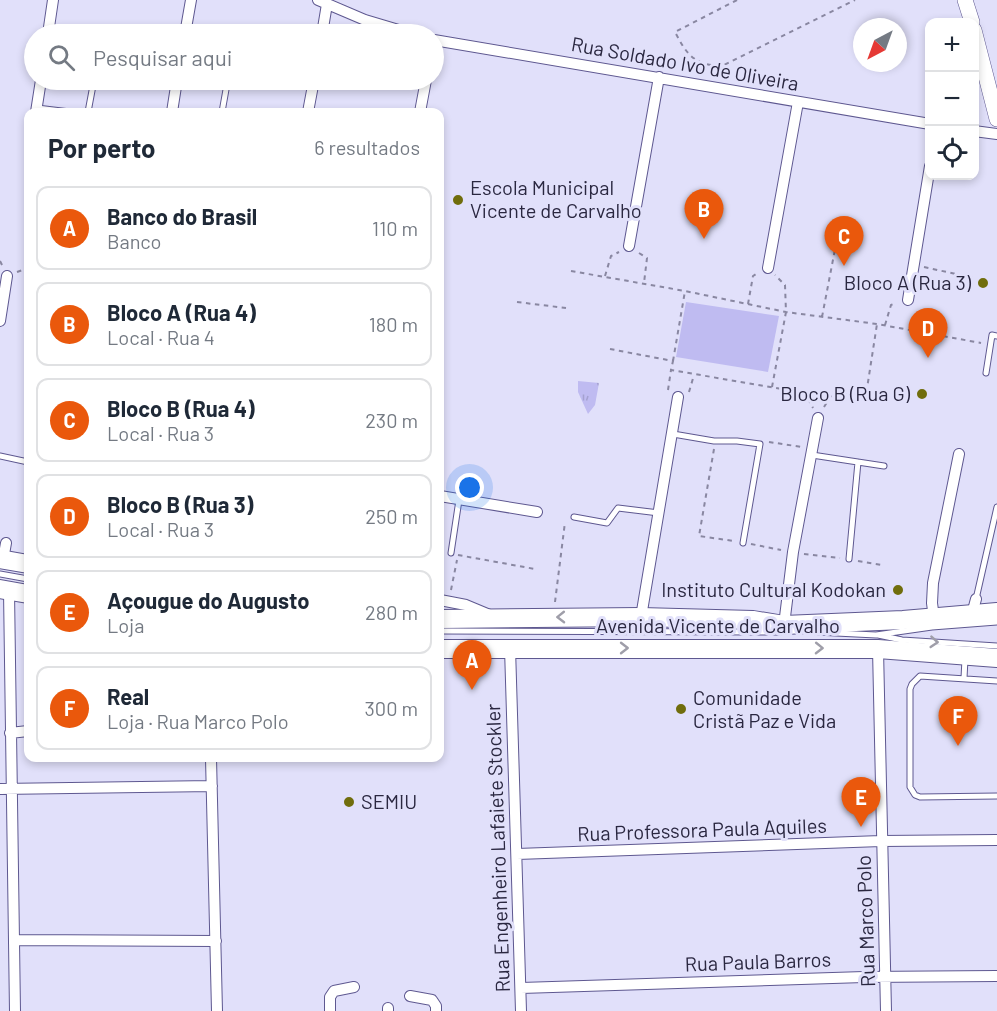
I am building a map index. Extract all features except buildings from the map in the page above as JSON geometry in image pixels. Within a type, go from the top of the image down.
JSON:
[{"type":"main road","points":[[2,559],[24,563]]},
{"type":"main road","points":[[4,590],[24,593]]},
{"type":"main road","name":"Avenida Vicente de Carvalho","points":[[444,619],[641,617],[753,620],[786,628],[934,618],[974,607],[997,612]]},
{"type":"main road","name":"Avenida Vicente de Carvalho","points":[[444,649],[877,642],[965,656],[997,658]]},
{"type":"street","points":[[49,24],[53,0]]},
{"type":"street","points":[[187,24],[191,0]]},
{"type":"street","points":[[965,0],[971,18]]},
{"type":"street","points":[[322,24],[323,2],[378,24]]},
{"type":"street","name":"Rua Soldado Ivo de Oliveira","points":[[444,42],[925,123]]},
{"type":"street","points":[[979,46],[997,119]]},
{"type":"street","points":[[629,246],[659,77]]},
{"type":"street","points":[[36,108],[39,90]]},
{"type":"street","points":[[173,108],[175,90]]},
{"type":"street","points":[[309,108],[312,90]]},
{"type":"street","points":[[421,108],[424,90]]},
{"type":"street","points":[[768,267],[798,102]]},
{"type":"street","points":[[979,132],[997,135]]},
{"type":"street","points":[[908,300],[928,180]]},
{"type":"street","points":[[0,321],[7,276]]},
{"type":"street","points":[[641,617],[678,397]]},
{"type":"street","points":[[786,628],[793,552],[818,418]]},
{"type":"street","points":[[934,618],[933,583],[958,454]]},
{"type":"street","points":[[444,497],[537,512]]},
{"type":"street","points":[[4,590],[10,733],[6,789],[15,940],[15,1011]]},
{"type":"street","name":"Avenida Vicente de Carvalho","points":[[444,601],[466,606],[498,618]]},
{"type":"street","name":"Rua Marco Polo","points":[[877,642],[886,1011]]},
{"type":"street","name":"Rua Engenheiro Lafaiete Stockler","points":[[510,648],[521,1011]]},
{"type":"street","points":[[10,733],[24,731]]},
{"type":"street","points":[[211,762],[217,1011]]},
{"type":"street","points":[[6,789],[212,786]]},
{"type":"street","name":"Rua Professora Paula Aquiles","points":[[517,854],[881,841],[997,840]]},
{"type":"street","points":[[15,940],[216,941]]},
{"type":"street","name":"Rua Paula Barros","points":[[521,988],[886,976],[997,976]]},
{"type":"street","points":[[330,1011],[330,997],[334,991],[354,987]]},
{"type":"street","points":[[410,996],[432,1000],[436,1011]]},
{"type":"lane","points":[[89,108],[92,90]]},
{"type":"lane","points":[[223,108],[226,90]]},
{"type":"lane","points":[[986,373],[992,335],[997,336]]},
{"type":"lane","points":[[673,434],[716,441],[760,444],[743,543]]},
{"type":"lane","points":[[812,452],[884,466]]},
{"type":"lane","points":[[0,456],[24,461]]},
{"type":"lane","points":[[849,559],[858,462]]},
{"type":"lane","points":[[451,553],[459,500]]},
{"type":"lane","points":[[974,607],[997,507]]},
{"type":"lane","points":[[574,517],[607,523],[618,508],[659,513]]},
{"type":"lane","points":[[2,559],[24,576]]},
{"type":"lane","points":[[877,642],[932,627],[997,622]]},
{"type":"lane","points":[[444,632],[786,628]]},
{"type":"lane","points":[[812,632],[877,642],[902,640],[997,646]]},
{"type":"lane","points":[[964,678],[965,656]]},
{"type":"lane","points":[[997,681],[920,676],[910,689],[910,787],[915,795],[920,797],[997,796]]},
{"type":"path","name":"Rua Soldado Ivo de Oliveira","points":[[737,0],[675,32],[686,54],[692,58],[722,66],[855,0]]},
{"type":"path","points":[[822,317],[841,218]]},
{"type":"path","points":[[605,276],[610,256],[629,246],[648,258],[644,283]]},
{"type":"path","points":[[914,264],[974,278]]},
{"type":"path","points":[[748,304],[753,276],[768,267],[785,285],[786,312],[772,387]]},
{"type":"path","points":[[571,271],[644,283],[786,312],[878,324],[990,344]]},
{"type":"path","points":[[685,291],[671,370],[805,393],[818,418]]},
{"type":"path","points":[[885,326],[891,305],[908,300]]},
{"type":"path","points":[[517,302],[566,308]]},
{"type":"path","points":[[866,395],[878,324]]},
{"type":"path","points":[[610,349],[673,361]]},
{"type":"path","points":[[818,418],[834,391],[874,396]]},
{"type":"path","points":[[699,536],[716,441]]},
{"type":"path","points":[[760,444],[765,442],[812,452]]},
{"type":"path","points":[[554,606],[566,516]]},
{"type":"path","points":[[451,553],[535,569]]},
{"type":"path","points":[[444,601],[458,555]]},
{"type":"green space","points":[[686,302],[779,316],[768,372],[676,357]]},
{"type":"green space","points":[[578,381],[599,383],[595,405],[588,414],[578,392]]},
{"type":"place","name":"Escola Municipal Vicente de Carvalho","points":[[458,200]]},
{"type":"place","name":"Bloco A (Rua 4)","points":[[704,239]]},
{"type":"place","name":"Bloco B (Rua 4)","points":[[844,266]]},
{"type":"place","name":"Bloco A (Rua 3)","points":[[983,283]]},
{"type":"place","name":"Bloco B (Rua 3)","points":[[928,358]]},
{"type":"place","name":"Bloco B (Rua G)","points":[[922,394]]},
{"type":"place","name":"Instituto Cultural Kodokan","points":[[898,590]]},
{"type":"place","name":"Banco do Brasil","points":[[472,690]]},
{"type":"place","name":"Comunidade Cristã Paz e Vida","points":[[681,709]]},
{"type":"place","name":"Real","points":[[958,746]]},
{"type":"place","name":"SEMIU","points":[[349,802]]},
{"type":"place","name":"Açougue do Augusto","points":[[861,827]]}]
